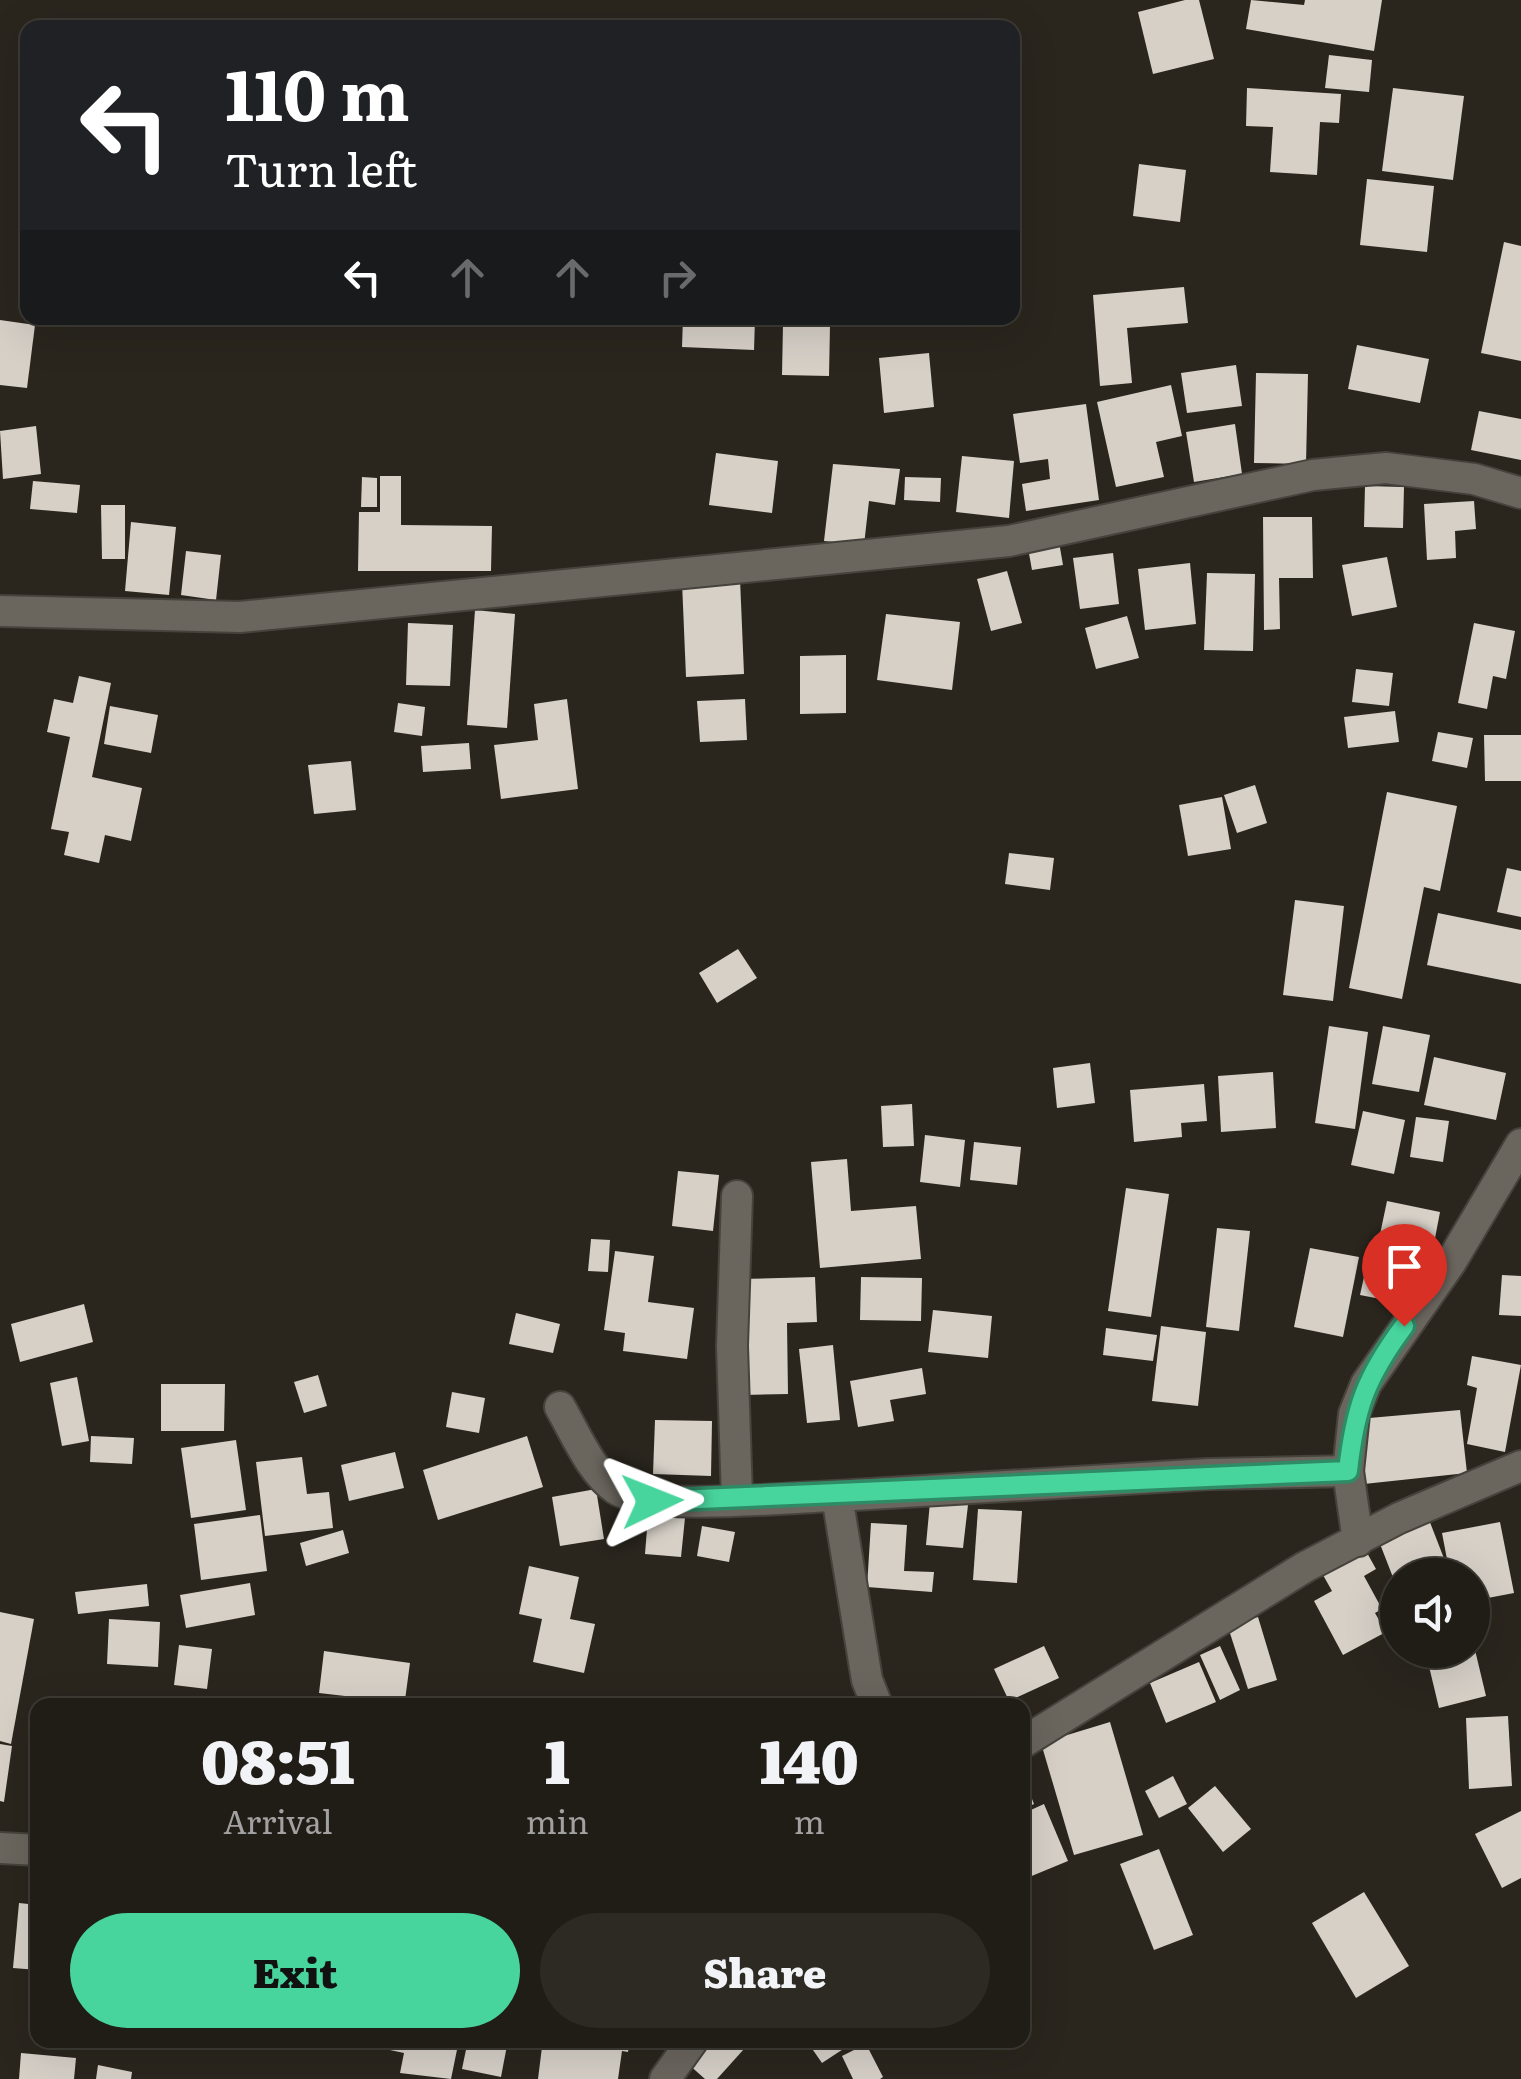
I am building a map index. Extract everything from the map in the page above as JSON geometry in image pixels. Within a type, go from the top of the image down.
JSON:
[{"type":"street","points":[[0,611],[240,617],[1009,542],[1314,475],[1386,468],[1474,478],[1521,493]]},
{"type":"street","points":[[1358,1541],[1348,1471],[1354,1414],[1366,1384],[1451,1262],[1521,1144]]},
{"type":"street","points":[[736,1196],[732,1346],[736,1498]]},
{"type":"street","points":[[560,1407],[588,1456],[616,1489],[652,1501],[837,1496],[1208,1474],[1348,1471]]},
{"type":"street","points":[[1030,1738],[1305,1567],[1521,1466]]},
{"type":"street","points":[[837,1496],[867,1680],[874,1698]]},
{"type":"street","points":[[0,1848],[30,1850]]},
{"type":"street","points":[[664,2079],[687,2048]]},
{"type":"building","points":[[1199,0],[1214,59],[1153,74],[1138,12]]},
{"type":"building","points":[[1251,0],[1304,5],[1305,0],[1382,0],[1374,51],[1246,29]]},
{"type":"building","points":[[1329,55],[1372,60],[1369,92],[1325,88]]},
{"type":"building","points":[[1247,88],[1341,94],[1339,123],[1320,122],[1317,175],[1270,172],[1273,127],[1246,126]]},
{"type":"building","points":[[1393,88],[1464,96],[1453,180],[1382,171]]},
{"type":"building","points":[[1139,164],[1186,170],[1180,222],[1133,216]]},
{"type":"building","points":[[1367,179],[1434,186],[1427,252],[1360,245]]},
{"type":"building","points":[[1504,242],[1521,246],[1521,361],[1481,353]]},
{"type":"building","points":[[1184,287],[1188,323],[1127,328],[1132,383],[1100,386],[1093,295]]},
{"type":"building","points":[[0,320],[35,325],[27,388],[0,385]]},
{"type":"building","points":[[683,325],[755,325],[754,350],[682,347]]},
{"type":"building","points":[[783,325],[830,325],[829,376],[782,375]]},
{"type":"building","points":[[1357,345],[1429,359],[1420,403],[1348,389]]},
{"type":"building","points":[[929,353],[934,407],[884,413],[879,358]]},
{"type":"building","points":[[1236,365],[1242,406],[1187,413],[1181,373]]},
{"type":"building","points":[[1256,373],[1308,374],[1306,464],[1254,463]]},
{"type":"building","points":[[1171,385],[1182,436],[1156,442],[1164,477],[1116,487],[1097,402]]},
{"type":"building","points":[[1086,404],[1099,500],[1026,511],[1022,484],[1050,479],[1048,459],[1020,463],[1013,414]]},
{"type":"building","points":[[1479,411],[1521,419],[1521,460],[1471,450]]},
{"type":"building","points":[[1235,424],[1242,474],[1194,482],[1186,432]]},
{"type":"building","points":[[36,426],[41,474],[3,479],[0,431]]},
{"type":"building","points":[[716,453],[778,461],[772,513],[709,505]]},
{"type":"building","points":[[962,456],[1014,461],[1009,518],[956,512]]},
{"type":"building","points":[[833,464],[900,469],[895,505],[869,501],[864,545],[824,541]]},
{"type":"building","points":[[380,476],[401,476],[401,525],[492,526],[491,571],[358,571],[359,512],[380,512]]},
{"type":"building","points":[[362,477],[377,478],[377,507],[361,507]]},
{"type":"building","points":[[905,477],[941,478],[940,502],[904,500]]},
{"type":"building","points":[[33,481],[80,485],[77,513],[30,509]]},
{"type":"building","points":[[1365,486],[1404,487],[1403,528],[1364,527]]},
{"type":"building","points":[[1474,501],[1476,529],[1455,531],[1456,558],[1427,560],[1424,504]]},
{"type":"building","points":[[101,505],[125,505],[125,559],[102,559]]},
{"type":"building","points":[[1263,517],[1312,517],[1313,578],[1279,578],[1280,629],[1264,630]]},
{"type":"building","points":[[131,522],[176,527],[169,595],[125,591]]},
{"type":"building","points":[[1059,542],[1063,565],[1032,570],[1028,548]]},
{"type":"building","points":[[186,551],[221,555],[216,600],[181,595]]},
{"type":"building","points":[[1113,553],[1119,604],[1080,609],[1073,558]]},
{"type":"building","points":[[1387,557],[1397,607],[1352,616],[1342,565]]},
{"type":"building","points":[[1190,563],[1196,624],[1145,630],[1138,569]]},
{"type":"building","points":[[1007,571],[1022,623],[991,631],[977,579]]},
{"type":"building","points":[[1207,573],[1255,574],[1253,651],[1204,650]]},
{"type":"building","points":[[740,579],[744,674],[686,677],[682,582]]},
{"type":"building","points":[[475,610],[515,614],[507,728],[467,725]]},
{"type":"building","points":[[886,614],[960,622],[952,690],[877,680]]},
{"type":"building","points":[[1127,616],[1139,658],[1096,669],[1085,628]]},
{"type":"building","points":[[408,623],[453,625],[450,686],[406,685]]},
{"type":"building","points":[[1474,623],[1515,631],[1506,679],[1493,676],[1487,709],[1458,703]]},
{"type":"building","points":[[846,655],[846,713],[800,714],[800,656]]},
{"type":"building","points":[[1356,669],[1393,673],[1389,706],[1352,702]]},
{"type":"building","points":[[79,676],[111,683],[92,777],[142,788],[131,841],[105,835],[99,863],[64,855],[69,832],[51,829],[70,737],[47,732],[54,699],[73,703]]},
{"type":"building","points":[[567,699],[578,789],[501,799],[494,745],[538,740],[534,704]]},
{"type":"building","points":[[745,699],[747,740],[700,742],[697,701]]},
{"type":"building","points":[[398,703],[425,707],[422,736],[394,732]]},
{"type":"building","points":[[110,706],[158,715],[151,753],[104,744]]},
{"type":"building","points":[[1395,711],[1399,742],[1348,748],[1344,717]]},
{"type":"building","points":[[1438,732],[1473,738],[1467,768],[1432,761]]},
{"type":"building","points":[[1484,735],[1521,735],[1521,781],[1485,781]]},
{"type":"building","points":[[469,743],[471,769],[423,772],[421,746]]},
{"type":"building","points":[[351,761],[356,810],[314,814],[308,765]]},
{"type":"building","points":[[1255,785],[1267,823],[1237,833],[1224,795]]},
{"type":"building","points":[[1387,792],[1457,806],[1440,891],[1424,887],[1402,999],[1349,988]]},
{"type":"building","points":[[1222,797],[1231,849],[1188,856],[1179,805]]},
{"type":"building","points":[[1009,853],[1054,858],[1050,890],[1005,884]]},
{"type":"building","points":[[1507,868],[1521,871],[1521,917],[1497,912]]},
{"type":"building","points":[[1295,900],[1344,906],[1333,1001],[1283,995]]},
{"type":"building","points":[[1438,913],[1521,930],[1521,984],[1427,965]]},
{"type":"building","points":[[738,949],[757,978],[717,1003],[699,973]]},
{"type":"building","points":[[1329,1026],[1368,1032],[1355,1129],[1315,1123]]},
{"type":"building","points":[[1383,1026],[1430,1035],[1419,1092],[1372,1084]]},
{"type":"building","points":[[1434,1057],[1506,1073],[1496,1120],[1424,1105]]},
{"type":"building","points":[[1090,1063],[1095,1103],[1057,1108],[1053,1068]]},
{"type":"building","points":[[1273,1072],[1276,1128],[1221,1132],[1218,1076]]},
{"type":"building","points":[[1204,1084],[1207,1121],[1181,1123],[1182,1137],[1134,1142],[1130,1090]]},
{"type":"building","points":[[912,1104],[914,1146],[883,1147],[881,1106]]},
{"type":"building","points":[[1363,1111],[1405,1120],[1394,1174],[1351,1165]]},
{"type":"building","points":[[1416,1117],[1449,1121],[1443,1162],[1410,1157]]},
{"type":"building","points":[[925,1135],[965,1140],[960,1187],[920,1182]]},
{"type":"building","points":[[974,1142],[1021,1147],[1017,1185],[970,1180]]},
{"type":"building","points":[[847,1159],[851,1211],[916,1206],[921,1259],[820,1268],[811,1162]]},
{"type":"building","points":[[678,1171],[719,1175],[713,1231],[672,1226]]},
{"type":"building","points":[[1126,1188],[1169,1194],[1151,1317],[1108,1311]]},
{"type":"building","points":[[1387,1201],[1440,1212],[1432,1254],[1378,1244]]},
{"type":"building","points":[[1217,1228],[1250,1231],[1239,1331],[1206,1327]]},
{"type":"building","points":[[591,1239],[610,1240],[608,1272],[588,1271]]},
{"type":"building","points":[[1310,1248],[1359,1257],[1343,1337],[1294,1327]]},
{"type":"building","points":[[615,1251],[654,1256],[648,1302],[694,1308],[687,1359],[623,1351],[625,1333],[604,1330]]},
{"type":"building","points":[[1367,1263],[1397,1269],[1391,1301],[1360,1295]]},
{"type":"building","points":[[1502,1275],[1521,1276],[1521,1316],[1499,1315]]},
{"type":"building","points":[[815,1277],[817,1322],[787,1323],[788,1394],[743,1395],[741,1279]]},
{"type":"building","points":[[861,1277],[922,1278],[921,1321],[860,1320]]},
{"type":"building","points":[[84,1304],[93,1342],[20,1362],[11,1324]]},
{"type":"building","points":[[933,1310],[992,1316],[988,1358],[928,1352]]},
{"type":"building","points":[[516,1313],[560,1324],[553,1353],[509,1344]]},
{"type":"building","points":[[1161,1326],[1206,1332],[1198,1406],[1152,1401]]},
{"type":"building","points":[[1106,1328],[1157,1335],[1153,1361],[1103,1355]]},
{"type":"building","points":[[833,1345],[840,1420],[807,1423],[799,1349]]},
{"type":"building","points":[[1472,1356],[1521,1365],[1505,1452],[1467,1444],[1477,1388],[1467,1385]]},
{"type":"building","points":[[922,1368],[926,1394],[890,1400],[894,1421],[858,1427],[850,1381]]},
{"type":"building","points":[[318,1375],[327,1406],[304,1413],[294,1382]]},
{"type":"building","points":[[77,1377],[89,1441],[62,1446],[50,1383]]},
{"type":"building","points":[[161,1384],[225,1384],[224,1431],[161,1431]]},
{"type":"building","points":[[452,1392],[485,1398],[479,1433],[446,1427]]},
{"type":"building","points":[[1460,1410],[1467,1473],[1364,1484],[1358,1419]]},
{"type":"building","points":[[655,1420],[712,1421],[711,1476],[653,1474]]},
{"type":"building","points":[[91,1436],[134,1438],[132,1464],[90,1462]]},
{"type":"building","points":[[527,1436],[543,1487],[438,1520],[423,1470]]},
{"type":"building","points":[[236,1440],[246,1510],[191,1518],[181,1448]]},
{"type":"building","points":[[395,1452],[404,1488],[349,1501],[341,1465]]},
{"type":"building","points":[[302,1457],[307,1494],[329,1492],[333,1528],[265,1536],[256,1462]]},
{"type":"building","points":[[596,1489],[604,1539],[560,1546],[552,1497]]},
{"type":"building","points":[[930,1502],[968,1505],[963,1548],[926,1545]]},
{"type":"building","points":[[649,1504],[686,1508],[681,1557],[645,1554]]},
{"type":"building","points":[[978,1509],[1022,1511],[1017,1583],[973,1580]]},
{"type":"building","points":[[1426,1512],[1444,1558],[1385,1558],[1375,1531]]},
{"type":"building","points":[[260,1515],[267,1571],[201,1580],[194,1524]]},
{"type":"building","points":[[1500,1522],[1514,1593],[1490,1598],[1490,1558],[1447,1558],[1442,1533]]},
{"type":"building","points":[[871,1523],[907,1525],[904,1571],[934,1572],[932,1592],[867,1587]]},
{"type":"building","points":[[702,1526],[735,1532],[729,1562],[697,1556]]},
{"type":"building","points":[[343,1530],[349,1553],[306,1566],[300,1543]]},
{"type":"building","points":[[1361,1542],[1376,1569],[1364,1576],[1380,1605],[1375,1613],[1380,1635],[1343,1655],[1314,1601],[1332,1591],[1318,1566]]},
{"type":"building","points":[[529,1566],[579,1577],[570,1619],[595,1624],[584,1673],[533,1662],[542,1619],[519,1614]]},
{"type":"building","points":[[250,1583],[255,1615],[186,1628],[180,1595]]},
{"type":"building","points":[[147,1584],[149,1606],[78,1614],[75,1592]]},
{"type":"building","points":[[0,1612],[34,1619],[11,1744],[0,1741]]},
{"type":"building","points":[[1258,1617],[1277,1680],[1248,1689],[1228,1627]]},
{"type":"building","points":[[109,1619],[160,1622],[158,1667],[107,1664]]},
{"type":"building","points":[[179,1645],[212,1649],[207,1689],[174,1685]]},
{"type":"building","points":[[1044,1646],[1059,1678],[1008,1698],[994,1669]]},
{"type":"building","points":[[1220,1646],[1240,1690],[1220,1700],[1200,1655]]},
{"type":"building","points":[[324,1651],[410,1663],[405,1698],[319,1693]]},
{"type":"building","points":[[1199,1662],[1216,1702],[1166,1723],[1150,1683]]},
{"type":"building","points":[[1429,1668],[1479,1668],[1486,1696],[1439,1708]]},
{"type":"building","points":[[1508,1716],[1512,1786],[1469,1789],[1466,1718]]},
{"type":"building","points":[[1110,1722],[1143,1835],[1074,1855],[1041,1743]]},
{"type":"building","points":[[0,1744],[12,1746],[4,1802],[0,1801]]},
{"type":"building","points":[[1173,1776],[1187,1804],[1159,1818],[1145,1791]]},
{"type":"building","points":[[1215,1786],[1251,1829],[1223,1852],[1188,1808]]},
{"type":"building","points":[[1044,1804],[1068,1861],[1030,1877],[1030,1810]]},
{"type":"building","points":[[1521,1811],[1521,1878],[1502,1888],[1475,1834]]},
{"type":"building","points":[[1159,1849],[1193,1935],[1154,1950],[1120,1864]]},
{"type":"building","points":[[1364,1892],[1409,1966],[1356,1998],[1312,1923]]},
{"type":"building","points":[[19,1903],[30,1904],[30,1969],[13,1968]]},
{"type":"building","points":[[380,2048],[457,2048],[451,2079],[400,2073],[404,2053]]},
{"type":"building","points":[[466,2048],[506,2048],[501,2077],[462,2069]]},
{"type":"building","points":[[542,2048],[629,2048],[628,2052],[622,2051],[618,2079],[538,2079]]},
{"type":"building","points":[[700,2048],[744,2049],[717,2079],[705,2079],[687,2063]]},
{"type":"building","points":[[812,2048],[845,2048],[822,2063]]},
{"type":"building","points":[[868,2048],[883,2077],[853,2079],[842,2056]]},
{"type":"building","points":[[21,2053],[76,2058],[74,2079],[19,2079]]},
{"type":"building","points":[[98,2065],[132,2072],[131,2079],[96,2079]]},
{"type":"route","points":[[652,1501],[837,1496],[1208,1474],[1348,1471],[1354,1414],[1380,1357],[1404,1326]]}]
